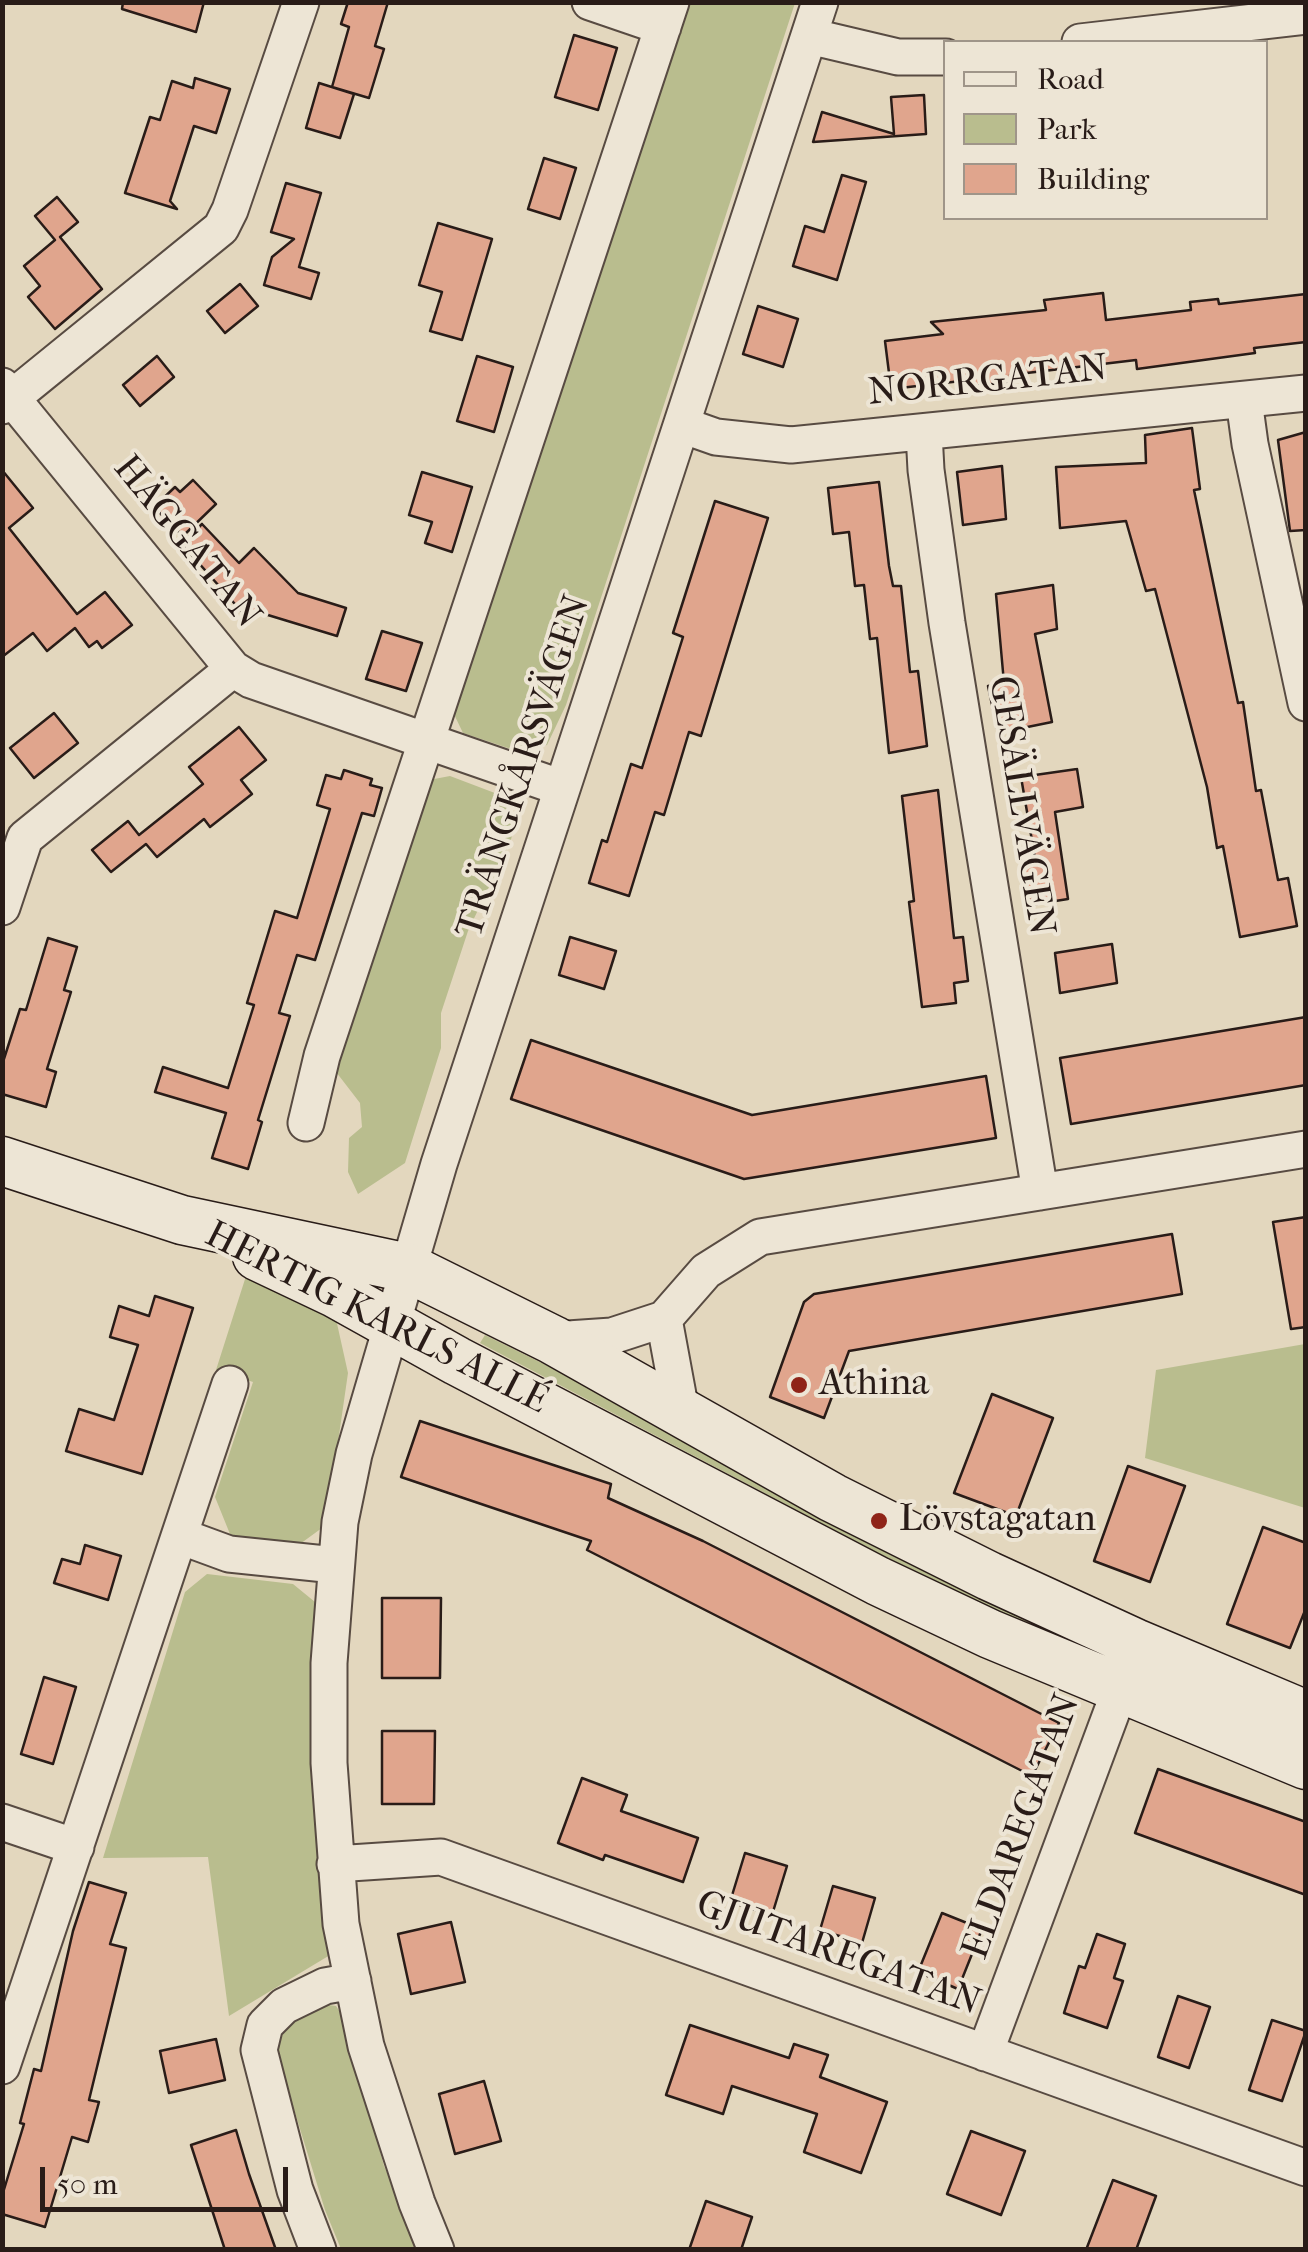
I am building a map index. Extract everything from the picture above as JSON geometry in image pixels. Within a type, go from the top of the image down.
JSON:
[{"type":"main road","points":[[2,1160],[182,1220]]},
{"type":"main road","name":"HERTIG KARLS ALLÉ","points":[[182,1220],[408,1268],[553,1340],[833,1498],[989,1576],[1247,1744],[1306,1766]]},
{"type":"main road","name":"HERTIG KARLS ALLÉ","points":[[182,1220],[335,1293],[878,1580],[990,1634],[1128,1665],[1306,1715]]},
{"type":"street","points":[[6,397],[221,228],[301,2]]},
{"type":"street","points":[[306,1123],[322,1056],[667,15],[590,2]]},
{"type":"street","name":"TRÄNGKÅRSVÄGEN","points":[[436,2250],[386,2116],[366,2046],[342,1924],[329,1763],[329,1663],[335,1565],[354,1454],[438,1164],[820,2]]},
{"type":"street","points":[[1097,40],[1306,16]]},
{"type":"street","points":[[809,36],[898,57],[943,56]]},
{"type":"street","name":"NORRGATAN","points":[[682,425],[716,437],[791,445],[1306,392]]},
{"type":"street","name":"HÄGGATAN","points":[[6,397],[233,669],[250,680],[562,788]]},
{"type":"street","points":[[1244,400],[1306,704]]},
{"type":"street","name":"GESÄLLVÄGEN","points":[[924,432],[947,623],[1040,1192]]},
{"type":"street","points":[[2,908],[25,838],[233,669]]},
{"type":"street","points":[[553,1340],[612,1336],[664,1319],[706,1271],[760,1238],[1306,1149]]},
{"type":"street","points":[[664,1319],[681,1411]]},
{"type":"street","points":[[2,2066],[230,1384]]},
{"type":"street","points":[[180,1536],[229,1554],[335,1565]]},
{"type":"street","name":"ELDAREGATAN","points":[[985,2053],[1128,1665]]},
{"type":"street","points":[[2,1822],[76,1846]]},
{"type":"street","name":"GJUTAREGATAN","points":[[335,1864],[441,1857],[1306,2168]]},
{"type":"street","points":[[318,2250],[294,2190],[259,2050],[265,2025],[284,2006],[326,1986],[353,1982]]},
{"type":"green space","points":[[683,3],[795,3],[566,705],[547,745],[520,752],[463,733],[452,710]]},
{"type":"green space","points":[[450,776],[508,798],[516,821],[510,843],[468,931],[441,1013],[441,1048],[405,1163],[358,1194],[348,1172],[349,1138],[362,1127],[360,1103],[333,1068],[429,780]]},
{"type":"green space","points":[[246,1276],[334,1310],[348,1373],[326,1525],[300,1544],[232,1539],[215,1497],[253,1382],[216,1370]]},
{"type":"green space","points":[[485,1335],[558,1371],[614,1392],[1102,1647],[1098,1658],[884,1556],[480,1343]]},
{"type":"green space","points":[[1305,1344],[1305,1508],[1145,1458],[1156,1370]]},
{"type":"green space","points":[[207,1574],[293,1584],[315,1602],[315,1808],[330,1955],[229,2016],[208,1857],[103,1858],[185,1592]]},
{"type":"green space","points":[[322,2004],[336,2006],[344,2018],[384,2166],[421,2249],[341,2249],[325,2210],[276,2051],[286,2026]]},
{"type":"building","points":[[123,2],[204,2],[196,32],[122,9]]},
{"type":"building","points":[[348,2],[388,2],[375,46],[384,49],[369,98],[332,87],[349,27],[341,24]]},
{"type":"building","points":[[574,35],[617,48],[598,110],[555,97]]},
{"type":"building","points":[[195,78],[230,89],[216,133],[194,126],[170,201],[177,209],[125,193],[150,117],[160,120],[172,81],[193,88]]},
{"type":"building","points":[[319,83],[354,94],[340,138],[306,128]]},
{"type":"building","points":[[924,95],[926,134],[813,142],[822,112],[894,134],[891,97]]},
{"type":"building","points":[[544,158],[576,168],[560,219],[528,209]]},
{"type":"building","points":[[842,175],[866,182],[837,280],[793,266],[805,226],[824,232]]},
{"type":"building","points":[[286,183],[321,193],[299,267],[319,273],[311,299],[264,285],[272,257],[294,239],[271,232]]},
{"type":"building","points":[[57,197],[78,222],[60,237],[102,289],[55,329],[28,297],[40,286],[24,266],[55,240],[35,216]]},
{"type":"building","points":[[438,223],[492,239],[462,340],[430,331],[442,292],[419,285]]},
{"type":"building","points":[[240,284],[258,306],[225,333],[207,311]]},
{"type":"building","points":[[1103,293],[1106,320],[1191,310],[1190,302],[1218,299],[1219,304],[1306,294],[1306,342],[1137,369],[1136,360],[1010,375],[1011,382],[971,386],[970,380],[891,389],[885,341],[943,334],[931,322],[1046,310],[1044,300]]},
{"type":"building","points":[[758,306],[798,319],[783,367],[743,354]]},
{"type":"building","points":[[157,356],[174,377],[140,406],[123,385]]},
{"type":"building","points":[[477,356],[513,367],[494,432],[457,421]]},
{"type":"building","points":[[1192,428],[1200,489],[1194,490],[1238,703],[1243,702],[1256,791],[1261,790],[1278,880],[1288,878],[1297,926],[1240,937],[1223,846],[1217,848],[1207,787],[1155,589],[1146,591],[1126,521],[1060,528],[1056,467],[1146,463],[1145,435]]},
{"type":"building","points":[[1306,432],[1306,530],[1290,531],[1278,440]]},
{"type":"building","points":[[1002,466],[1006,519],[963,525],[957,472]]},
{"type":"building","points":[[2,470],[33,508],[9,528],[77,614],[105,592],[132,625],[102,648],[97,641],[89,647],[75,628],[47,651],[33,633],[2,657]]},
{"type":"building","points":[[422,472],[472,487],[452,552],[425,543],[432,522],[409,515]]},
{"type":"building","points":[[193,480],[216,504],[183,536],[154,507],[175,487],[180,492]]},
{"type":"building","points":[[879,482],[889,566],[893,586],[901,586],[910,672],[918,671],[927,746],[889,753],[877,638],[870,639],[864,585],[855,586],[849,532],[833,534],[828,488]]},
{"type":"building","points":[[715,501],[768,518],[701,736],[689,732],[664,815],[655,812],[629,896],[589,883],[602,840],[607,842],[631,764],[642,768],[683,637],[673,633]]},
{"type":"building","points":[[202,524],[239,563],[254,548],[298,593],[346,608],[337,636],[258,612],[249,620],[182,544]]},
{"type":"building","points":[[1053,585],[1057,629],[1035,634],[1052,722],[998,733],[988,686],[1004,683],[996,594]]},
{"type":"building","points":[[382,631],[422,643],[406,691],[366,679]]},
{"type":"building","points":[[54,713],[78,743],[34,778],[10,748]]},
{"type":"building","points":[[239,727],[266,760],[241,780],[252,794],[210,827],[204,819],[157,857],[146,844],[111,872],[92,850],[128,821],[139,835],[203,784],[189,767]]},
{"type":"building","points":[[1077,769],[1083,807],[1055,812],[1068,899],[1030,905],[1022,860],[1035,858],[1021,777]]},
{"type":"building","points":[[344,770],[372,779],[370,785],[382,788],[374,816],[362,813],[315,960],[297,955],[279,1013],[290,1016],[258,1120],[262,1122],[248,1169],[212,1158],[226,1113],[155,1092],[163,1067],[228,1088],[254,1005],[247,1003],[275,911],[297,918],[330,809],[317,805],[326,775],[341,779]]},
{"type":"building","points":[[938,790],[954,938],[963,937],[968,981],[954,983],[956,1003],[922,1007],[909,902],[914,901],[902,796]]},
{"type":"building","points":[[570,937],[616,951],[604,989],[559,975]]},
{"type":"building","points":[[48,938],[77,947],[64,990],[71,992],[47,1069],[56,1072],[46,1107],[2,1094],[2,1065],[20,1009],[26,1010]]},
{"type":"building","points":[[1112,944],[1117,983],[1060,993],[1055,953]]},
{"type":"building","points":[[1306,1017],[1306,1085],[1071,1124],[1060,1058]]},
{"type":"building","points":[[531,1040],[752,1115],[986,1076],[996,1138],[744,1179],[511,1099]]},
{"type":"building","points":[[1306,1217],[1306,1327],[1291,1329],[1273,1222]]},
{"type":"building","points":[[1172,1234],[1182,1294],[849,1351],[824,1418],[770,1397],[804,1302],[814,1294]]},
{"type":"building","points":[[155,1296],[193,1308],[142,1474],[66,1451],[79,1409],[114,1420],[138,1345],[110,1337],[119,1306],[149,1316]]},
{"type":"building","points":[[992,1394],[1053,1418],[1016,1516],[954,1493]]},
{"type":"building","points":[[420,1421],[611,1484],[608,1498],[703,1541],[1059,1723],[1032,1776],[587,1550],[591,1541],[401,1477]]},
{"type":"building","points":[[1128,1466],[1185,1486],[1150,1582],[1094,1561]]},
{"type":"building","points":[[1263,1527],[1306,1543],[1306,1608],[1290,1648],[1227,1624]]},
{"type":"building","points":[[85,1545],[121,1556],[108,1600],[54,1583],[62,1559],[80,1564]]},
{"type":"building","points":[[382,1598],[441,1598],[440,1678],[382,1678]]},
{"type":"building","points":[[44,1677],[76,1687],[53,1764],[21,1754]]},
{"type":"building","points":[[382,1731],[435,1731],[434,1804],[382,1804]]},
{"type":"building","points":[[1158,1769],[1306,1822],[1306,1895],[1135,1833]]},
{"type":"building","points":[[582,1778],[627,1795],[621,1811],[698,1838],[683,1882],[558,1843]]},
{"type":"building","points":[[745,1853],[787,1866],[772,1915],[730,1902]]},
{"type":"building","points":[[89,1882],[126,1893],[110,1944],[126,1948],[89,2100],[99,2102],[88,2142],[72,2137],[45,2227],[2,2214],[2,2196],[24,2124],[20,2123],[34,2069],[41,2071],[73,1931]]},
{"type":"building","points":[[833,1886],[875,1898],[862,1943],[820,1930]]},
{"type":"building","points":[[942,1913],[982,1929],[958,1989],[918,1972]]},
{"type":"building","points":[[451,1922],[465,1982],[411,1994],[398,1934]]},
{"type":"building","points":[[1097,1934],[1125,1944],[1114,1978],[1123,1981],[1107,2028],[1064,2013],[1079,1966],[1085,1968]]},
{"type":"building","points":[[1178,1996],[1210,2007],[1189,2068],[1158,2057]]},
{"type":"building","points":[[1272,2020],[1306,2031],[1282,2101],[1249,2090]]},
{"type":"building","points":[[690,2025],[789,2058],[794,2044],[828,2055],[820,2077],[887,2102],[861,2173],[804,2152],[817,2114],[732,2086],[723,2114],[666,2095]]},
{"type":"building","points":[[216,2039],[225,2080],[169,2093],[160,2051]]},
{"type":"building","points":[[484,2081],[501,2141],[455,2154],[439,2094]]},
{"type":"building","points":[[236,2130],[276,2250],[225,2250],[191,2145]]},
{"type":"building","points":[[971,2131],[1025,2151],[1001,2215],[947,2194]]},
{"type":"building","points":[[1113,2180],[1156,2196],[1136,2250],[1086,2250]]},
{"type":"building","points":[[706,2201],[752,2217],[741,2250],[689,2250]]},
{"type":"place","name":"Athina","points":[[799,1385]]},
{"type":"place","name":"Lövstagatan","points":[[879,1521]]}]
